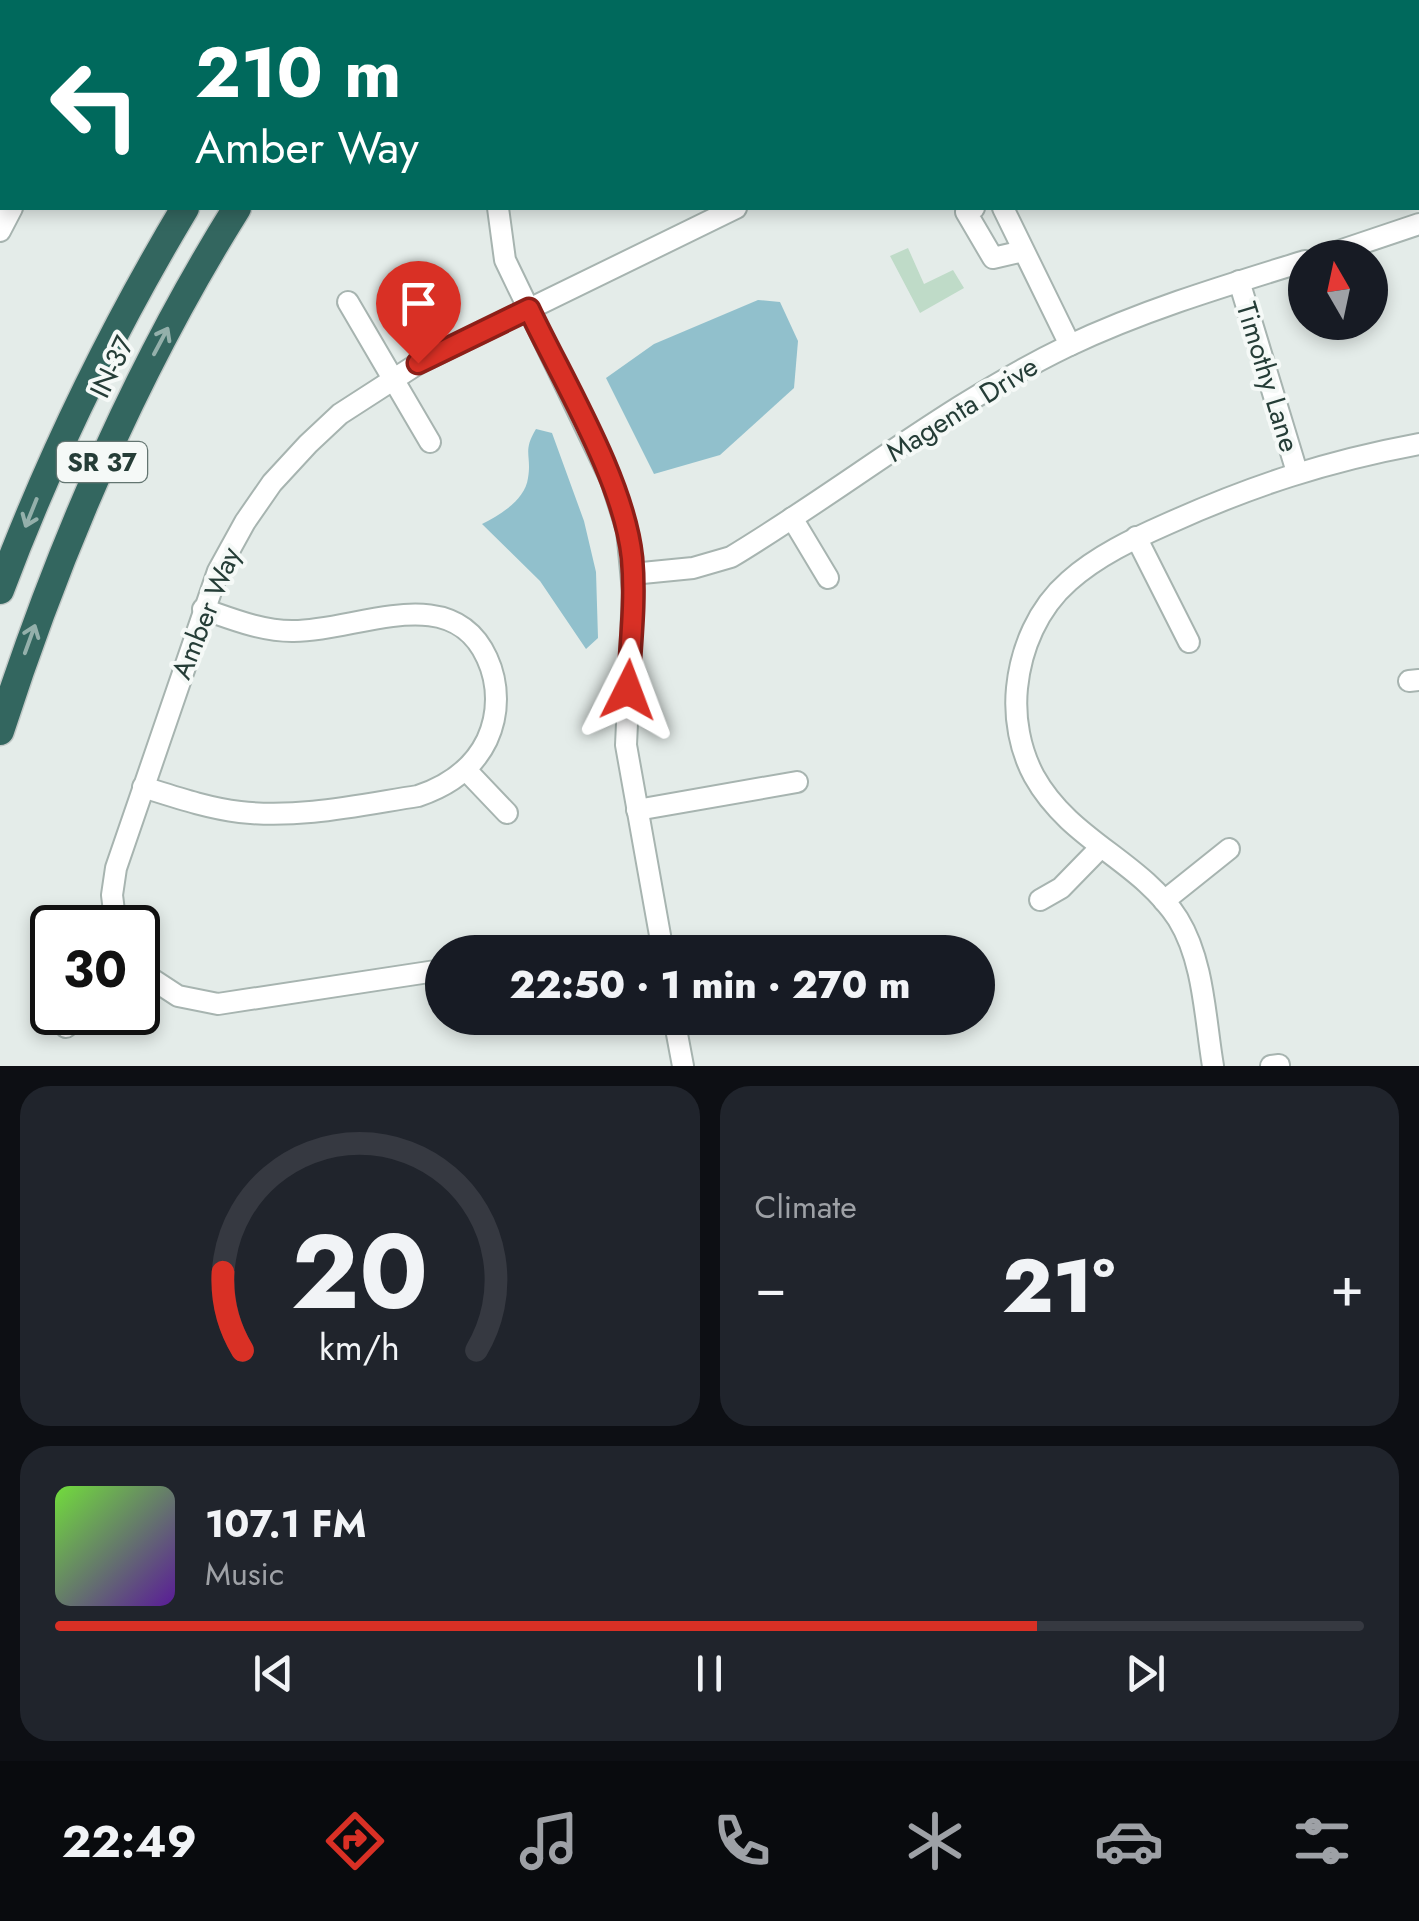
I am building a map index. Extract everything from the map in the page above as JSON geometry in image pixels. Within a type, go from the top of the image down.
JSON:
[{"type":"highway","name":"IN-37","points":[[0,590],[78,406],[184,210]]},
{"type":"highway","name":"IN-37","points":[[0,732],[42,607],[106,452],[157,348],[236,210]]},
{"type":"street","points":[[498,210],[505,260],[620,502],[632,574],[626,734],[659,935]]},
{"type":"street","name":"Amber Way","points":[[113,905],[116,868],[203,609],[230,546],[272,483],[340,414],[394,378],[732,210]]},
{"type":"street","points":[[970,210],[966,212],[992,258],[1023,251]]},
{"type":"street","points":[[1004,210],[1070,346]]},
{"type":"street","points":[[1371,240],[1419,224]]},
{"type":"street","name":"Magenta Drive","points":[[632,574],[693,568],[731,557],[966,403],[1070,346],[1192,295],[1288,266]]},
{"type":"street","name":"Timothy Lane","points":[[1239,281],[1297,472]]},
{"type":"street","points":[[348,302],[430,442]]},
{"type":"street","points":[[1214,1066],[1193,954],[1183,928],[1143,880],[1064,817],[1032,772],[1017,716],[1019,670],[1034,626],[1068,581],[1136,537],[1222,498],[1297,472],[1419,444]]},
{"type":"street","points":[[792,518],[828,578]]},
{"type":"street","points":[[1136,537],[1189,642]]},
{"type":"street","points":[[143,787],[242,812],[299,813],[418,796],[466,770],[490,733],[496,694],[490,663],[475,637],[455,620],[429,613],[296,632],[258,626],[203,609]]},
{"type":"street","points":[[466,770],[507,813]]},
{"type":"street","points":[[638,810],[797,782]]},
{"type":"street","points":[[1040,900],[1061,888],[1100,848]]},
{"type":"street","points":[[1164,901],[1229,850]]},
{"type":"street","points":[[160,985],[178,996],[218,1004],[425,973]]},
{"type":"street","points":[[677,1035],[683,1066]]},
{"type":"green space","points":[[908,248],[924,284],[953,270],[964,288],[920,313],[890,256]]},
{"type":"water","points":[[758,300],[780,302],[798,341],[794,388],[720,455],[654,474],[606,378],[654,344]]},
{"type":"water","points":[[536,429],[552,433],[584,521],[596,572],[598,638],[586,649],[540,581],[482,524],[517,500],[526,486],[529,443]]},
{"type":"route","points":[[418,363],[529,309],[620,502],[632,559],[628,690]]}]
